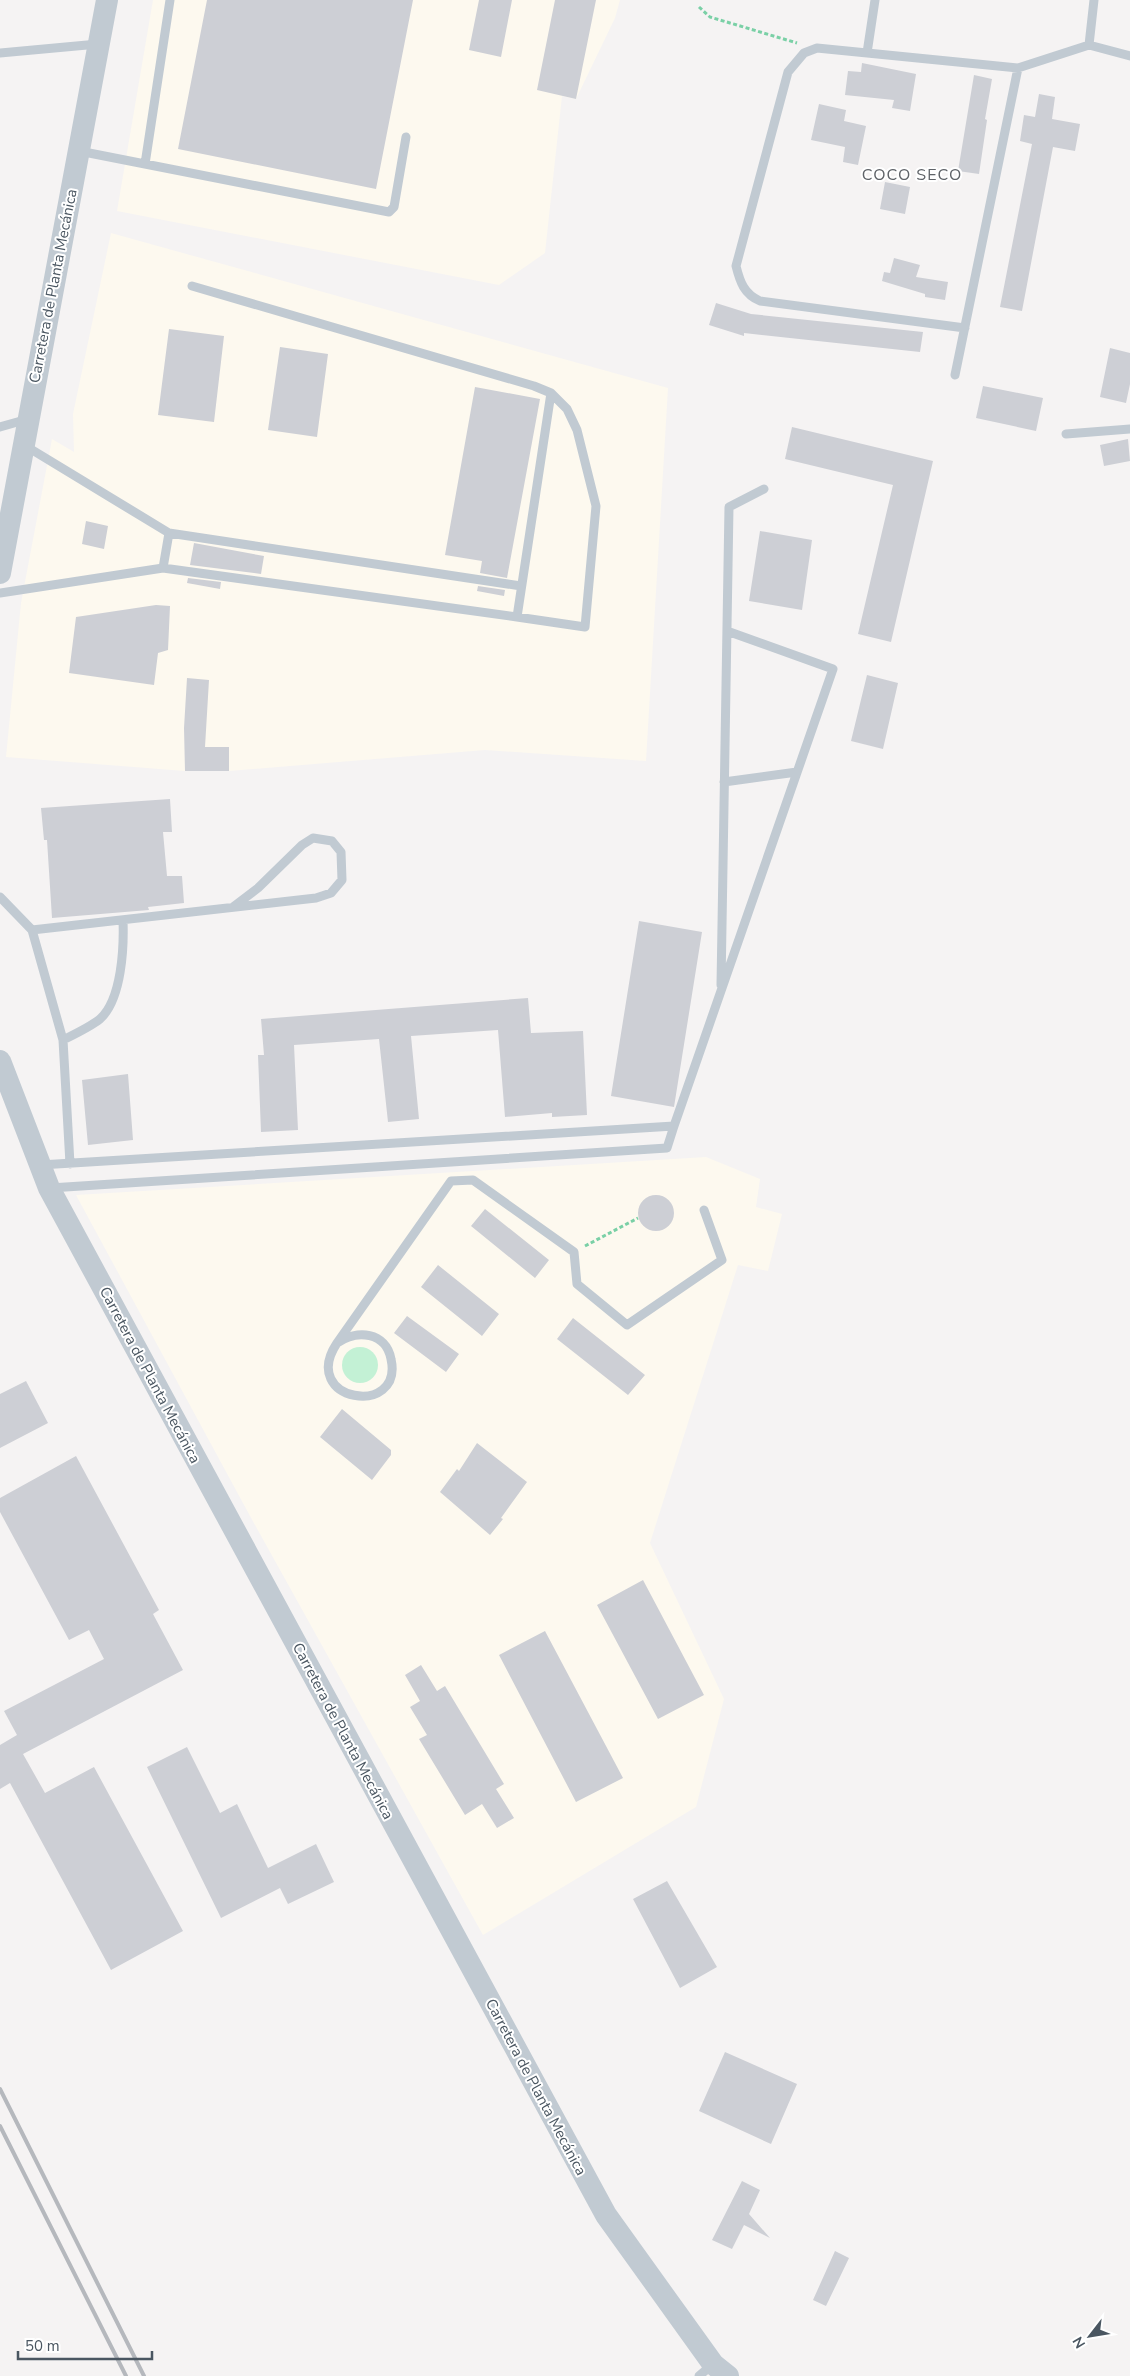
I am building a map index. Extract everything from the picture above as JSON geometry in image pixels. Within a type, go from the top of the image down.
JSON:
[{"type":"street","name":"Carretera de Planta Mecánica","points":[[0,573],[107,0]]},
{"type":"street","name":"Carretera de Planta Mecánica","points":[[0,1061],[49,1188],[606,2215],[713,2372]]},
{"type":"lane","points":[[145,164],[170,0]]},
{"type":"lane","points":[[867,53],[875,0]]},
{"type":"lane","points":[[1089,45],[1094,0]]},
{"type":"lane","points":[[0,53],[99,44]]},
{"type":"lane","points":[[965,328],[760,302],[747,293],[740,283],[736,266],[788,72],[804,53],[817,48],[1018,68],[1089,45],[1130,56]]},
{"type":"lane","points":[[955,375],[1018,68]]},
{"type":"lane","points":[[79,151],[389,212],[394,207],[406,137]]},
{"type":"lane","points":[[0,593],[163,568],[585,627],[596,506],[577,430],[567,409],[551,393],[534,386],[192,286]]},
{"type":"lane","points":[[517,617],[551,393]]},
{"type":"lane","points":[[0,427],[29,418]]},
{"type":"lane","points":[[1066,434],[1130,429]]},
{"type":"lane","points":[[24,445],[169,533],[521,586]]},
{"type":"lane","points":[[721,993],[729,507],[764,489]]},
{"type":"lane","points":[[163,568],[169,533]]},
{"type":"lane","points":[[49,1188],[667,1148],[833,669],[727,631]]},
{"type":"lane","points":[[724,782],[797,772]]},
{"type":"lane","points":[[32,930],[316,898],[331,893],[342,880],[341,852],[332,841],[313,838],[302,845],[258,888],[233,907]]},
{"type":"lane","points":[[0,897],[32,930],[64,1040],[70,1164]]},
{"type":"lane","points":[[64,1040],[101,1018],[117,989],[123,941],[122,920]]},
{"type":"lane","points":[[39,1166],[674,1126]]},
{"type":"lane","points":[[337,1343],[346,1337],[356,1334],[367,1334],[377,1338],[388,1350],[393,1365],[391,1376],[386,1385],[369,1397],[348,1395],[340,1390],[329,1372],[332,1352],[337,1343],[450,1181],[473,1180],[574,1252],[577,1284],[627,1325],[722,1260],[704,1210]]},
{"type":"path","points":[[699,8],[710,17],[817,48]]},
{"type":"path","points":[[574,1252],[638,1218]]},
{"type":"shaded area","points":[[153,0],[620,0],[615,18],[576,99],[562,96],[545,253],[499,285],[117,211]]},
{"type":"shaded area","points":[[111,233],[668,388],[646,761],[485,750],[229,771],[185,771],[6,757],[21,603],[52,439],[74,452],[73,414]]},
{"type":"shaded area","points":[[706,1157],[760,1179],[756,1207],[782,1214],[768,1271],[738,1265],[650,1543],[724,1699],[696,1807],[483,1935],[250,1516],[76,1195]]},
{"type":"green space","points":[[360,1347],[367,1348],[373,1352],[377,1358],[377,1372],[373,1378],[367,1382],[360,1383],[353,1382],[347,1378],[343,1372],[342,1365],[343,1358],[347,1352],[353,1348]]},
{"type":"building","points":[[207,0],[413,0],[376,189],[178,149]]},
{"type":"building","points":[[479,0],[512,0],[501,57],[469,50]]},
{"type":"building","points":[[555,0],[596,0],[576,99],[537,90]]},
{"type":"building","points":[[862,63],[916,74],[910,111],[892,108],[894,100],[845,95],[848,71],[861,72]]},
{"type":"building","points":[[974,75],[992,79],[985,119],[987,120],[979,174],[958,171]]},
{"type":"building","points":[[1039,94],[1055,97],[1052,119],[1080,124],[1075,151],[1053,147],[1022,311],[1000,307],[1032,144],[1020,141],[1024,115],[1035,117]]},
{"type":"building","points":[[819,104],[846,110],[844,121],[866,126],[858,165],[843,162],[845,147],[811,140]]},
{"type":"building","points":[[885,182],[910,187],[905,214],[880,209]]},
{"type":"building","points":[[894,258],[920,265],[916,277],[948,282],[945,300],[925,297],[925,294],[882,281],[884,272],[890,273]]},
{"type":"building","points":[[716,303],[751,314],[923,332],[920,352],[744,333],[744,336],[709,325]]},
{"type":"building","points":[[169,329],[224,336],[214,422],[158,415]]},
{"type":"building","points":[[280,347],[328,354],[317,437],[268,430]]},
{"type":"building","points":[[1110,348],[1130,353],[1130,384],[1126,403],[1100,397]]},
{"type":"building","points":[[983,386],[1043,398],[1036,431],[976,418]]},
{"type":"building","points":[[475,387],[540,399],[507,578],[480,573],[482,561],[445,555]]},
{"type":"building","points":[[792,427],[933,461],[891,642],[858,634],[893,485],[785,459]]},
{"type":"building","points":[[1128,439],[1130,461],[1104,466],[1100,445]]},
{"type":"building","points":[[86,521],[108,526],[104,549],[82,544]]},
{"type":"building","points":[[760,531],[812,540],[802,610],[749,601]]},
{"type":"building","points":[[194,543],[264,556],[261,574],[190,565]]},
{"type":"building","points":[[188,578],[221,582],[220,589],[187,583]]},
{"type":"building","points":[[478,586],[505,590],[504,596],[477,591]]},
{"type":"building","points":[[156,605],[170,606],[168,650],[158,653],[154,685],[69,673],[76,617]]},
{"type":"building","points":[[867,675],[898,683],[883,749],[851,741]]},
{"type":"building","points":[[187,678],[209,680],[205,747],[229,747],[229,771],[185,771],[184,728]]},
{"type":"building","points":[[170,799],[172,832],[163,832],[167,876],[182,876],[184,903],[148,907],[149,910],[52,918],[47,840],[44,840],[41,808]]},
{"type":"building","points":[[639,921],[702,932],[674,1107],[611,1096]]},
{"type":"building","points":[[528,998],[531,1033],[583,1031],[587,1115],[552,1117],[552,1113],[505,1117],[498,1030],[411,1036],[419,1119],[388,1122],[379,1039],[294,1045],[298,1130],[261,1132],[258,1055],[264,1055],[261,1019]]},
{"type":"building","points":[[128,1074],[133,1140],[88,1145],[82,1080]]},
{"type":"building","points":[[656,1195],[663,1196],[669,1200],[673,1206],[673,1220],[669,1226],[663,1230],[656,1231],[649,1230],[643,1226],[639,1220],[638,1213],[639,1206],[643,1200],[649,1196]]},
{"type":"building","points":[[485,1209],[549,1260],[535,1278],[471,1226]]},
{"type":"building","points":[[438,1265],[499,1314],[482,1336],[421,1287]]},
{"type":"building","points":[[407,1316],[459,1354],[446,1372],[394,1333]]},
{"type":"building","points":[[573,1318],[645,1375],[628,1395],[557,1339]]},
{"type":"building","points":[[26,1381],[48,1423],[0,1448],[0,1394]]},
{"type":"building","points":[[342,1409],[391,1450],[391,1455],[372,1480],[320,1437]]},
{"type":"building","points":[[477,1443],[527,1482],[501,1518],[503,1519],[490,1535],[440,1492],[457,1469],[459,1471]]},
{"type":"building","points":[[76,1456],[159,1610],[153,1614],[183,1670],[23,1754],[45,1793],[94,1767],[183,1931],[111,1970],[10,1783],[0,1789],[0,1745],[17,1735],[4,1711],[104,1659],[89,1630],[69,1640],[0,1512],[0,1498]]},
{"type":"building","points":[[643,1580],[704,1695],[658,1719],[597,1605]]},
{"type":"building","points":[[545,1631],[623,1778],[576,1802],[499,1655]]},
{"type":"building","points":[[421,1665],[437,1691],[445,1686],[504,1784],[496,1789],[514,1818],[497,1828],[482,1804],[465,1815],[419,1739],[427,1735],[410,1707],[420,1701],[405,1675]]},
{"type":"building","points":[[187,1747],[220,1813],[237,1804],[268,1868],[316,1844],[334,1882],[288,1904],[280,1888],[221,1918],[147,1767]]},
{"type":"building","points":[[667,1881],[717,1967],[680,1988],[633,1899]]},
{"type":"building","points":[[725,2052],[797,2084],[771,2144],[699,2111]]},
{"type":"building","points":[[742,2181],[760,2190],[749,2214],[770,2238],[744,2225],[732,2249],[712,2240]]},
{"type":"building","points":[[835,2251],[849,2258],[826,2306],[813,2300]]},
{"type":"railway","points":[[0,2089],[144,2376]]},
{"type":"railway","points":[[0,2126],[126,2376]]},
{"type":"district","name":"COCO SECO","points":[[912,174]]}]
